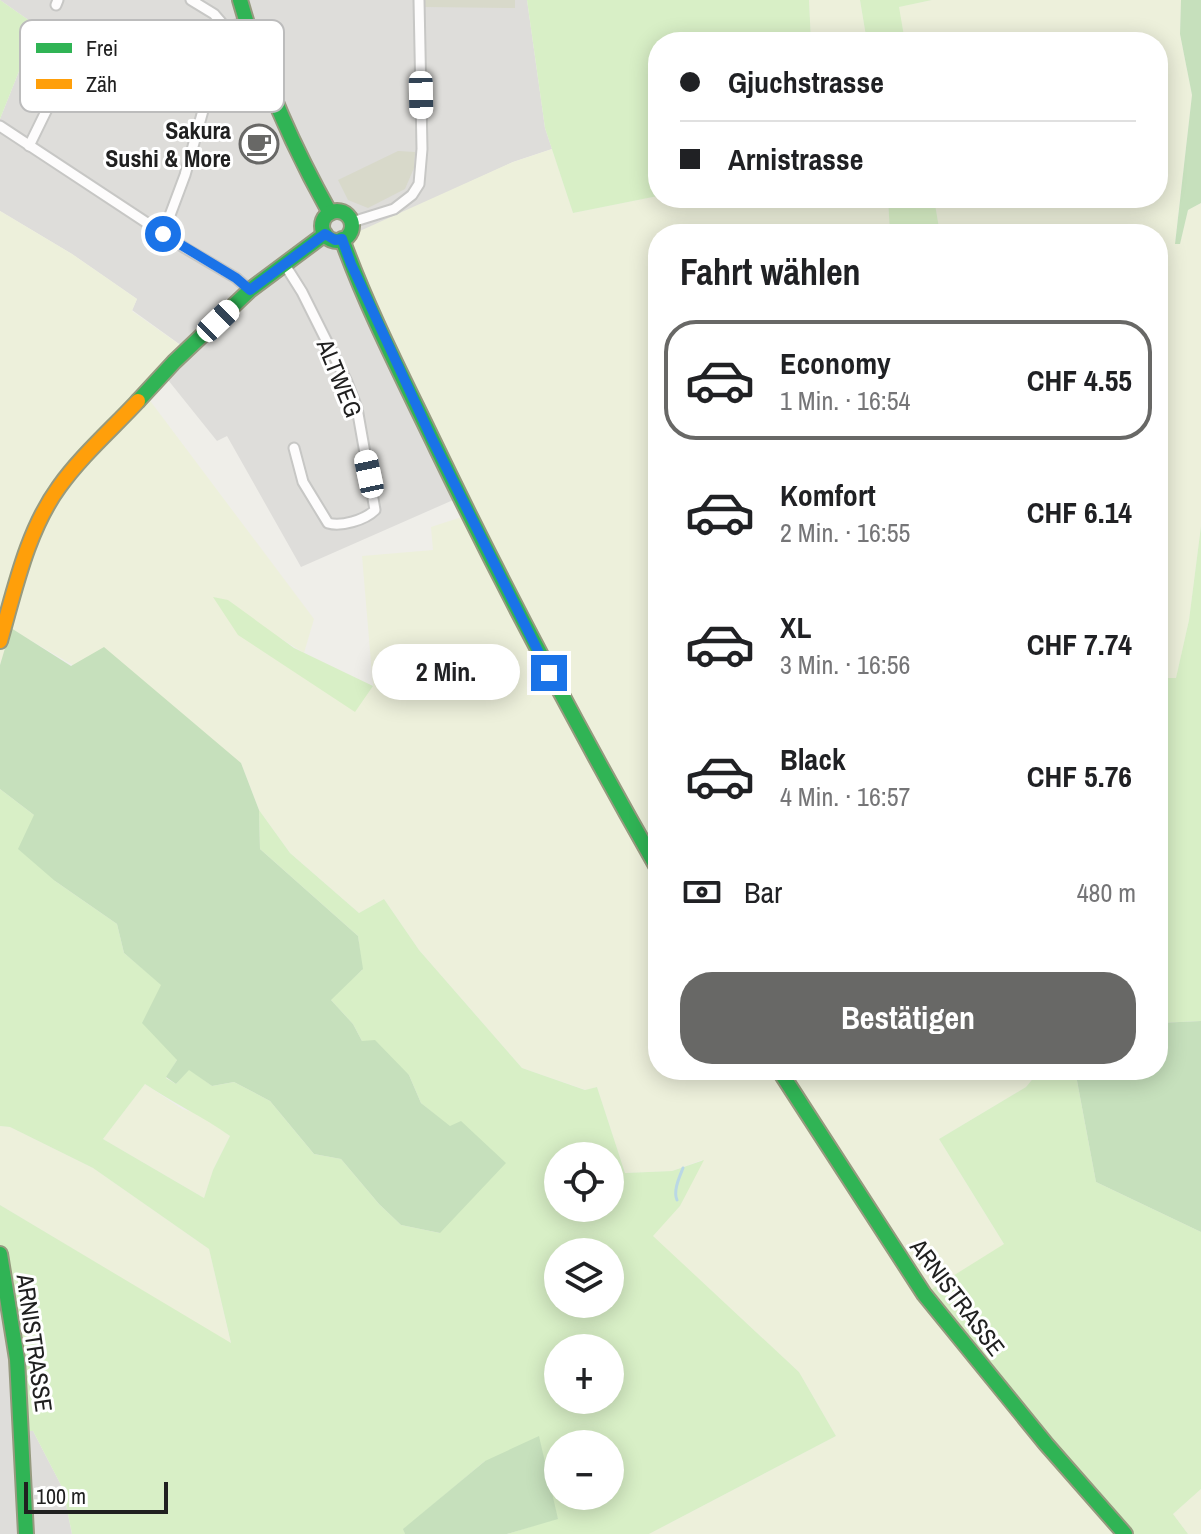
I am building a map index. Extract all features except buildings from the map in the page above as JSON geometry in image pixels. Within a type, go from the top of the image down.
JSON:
[{"type":"street","points":[[191,0],[219,20]]},
{"type":"street","points":[[240,0],[245,20]]},
{"type":"street","points":[[352,222],[394,209],[412,195],[419,184],[422,171],[419,0]]},
{"type":"street","points":[[29,146],[46,112]]},
{"type":"street","points":[[163,234],[203,112]]},
{"type":"street","points":[[279,112],[330,213]]},
{"type":"street","points":[[0,126],[250,290]]},
{"type":"street","points":[[342,211],[352,222],[351,232],[342,239],[335,240],[325,234],[323,222],[330,213],[342,211]]},
{"type":"street","points":[[0,641],[27,550],[46,505],[60,485],[174,362],[250,290],[325,234]]},
{"type":"street","points":[[342,239],[380,329],[468,515],[549,673],[648,851]]},
{"type":"street","name":"ALTWEG","points":[[285,265],[302,292],[357,408],[375,510],[369,516],[338,525],[328,523],[303,482],[294,448]]},
{"type":"street","name":"ARNISTRASSE","points":[[785,1080],[924,1294],[1046,1444],[1125,1534]]},
{"type":"street","name":"ARNISTRASSE","points":[[0,1254],[24,1419],[26,1534]]},
{"type":"shaded area","points":[[0,0],[527,0],[545,128],[552,149],[513,162],[343,240],[460,497],[301,567],[227,436],[217,441],[160,370],[167,356],[182,346],[132,310],[137,299],[72,254],[0,211],[0,119],[20,69],[20,112],[284,112],[284,20],[28,20]]},
{"type":"shaded area","points":[[424,0],[515,0],[515,8],[425,7]]},
{"type":"shaded area","points":[[398,151],[415,152],[414,168],[405,189],[368,208],[348,200],[338,180]]},
{"type":"shaded area","points":[[0,1306],[16,1405],[24,1431],[33,1431],[63,1489],[72,1534],[0,1534]]},
{"type":"green space","points":[[0,0],[28,20],[20,20],[20,69],[0,119]]},
{"type":"green space","points":[[527,0],[809,0],[811,32],[648,32],[648,198],[573,213],[545,128]]},
{"type":"green space","points":[[809,0],[860,0],[865,32],[811,32]]},
{"type":"green space","points":[[860,0],[932,0],[899,7],[903,32],[865,32]]},
{"type":"green space","points":[[932,0],[1181,0],[1180,34],[1192,95],[1175,243],[1180,243],[1188,210],[1201,203],[1201,526],[1189,620],[1176,679],[1168,679],[1168,224],[938,224],[936,208],[1168,208],[1168,32],[903,32],[898,7]]},
{"type":"green space","points":[[1181,0],[1201,0],[1201,203],[1188,210],[1180,244],[1175,244],[1192,95],[1180,34]]},
{"type":"green space","points":[[552,149],[573,213],[648,198],[648,208],[889,208],[889,224],[648,224],[648,1080],[1032,1080],[1026,1087],[939,1139],[1004,1244],[1125,1534],[649,1534],[836,1436],[799,1372],[652,1236],[680,1206],[702,1160],[672,1171],[625,1173],[624,1142],[615,1142],[597,1087],[586,1090],[522,1068],[419,950],[384,899],[359,913],[290,853],[259,810],[241,763],[11,629],[0,665],[0,211],[72,254],[137,299],[132,311],[183,347],[167,356],[160,370],[142,390],[314,619],[304,653],[214,597],[365,696],[373,686],[362,556],[433,550],[431,527],[468,515],[342,239],[513,162]]},
{"type":"green space","points":[[889,208],[936,208],[938,224],[889,224]]},
{"type":"green space","points":[[1201,526],[1201,1021],[1168,1023],[1168,678],[1176,678],[1189,620]]},
{"type":"green space","points":[[213,597],[228,600],[294,648],[373,686],[355,712],[238,635]]},
{"type":"green space","points":[[11,628],[71,666],[104,647],[241,763],[259,810],[260,849],[358,936],[363,969],[331,1000],[353,1024],[362,1041],[375,1040],[409,1075],[421,1103],[450,1126],[461,1121],[506,1163],[440,1233],[401,1225],[341,1159],[314,1154],[270,1101],[234,1082],[212,1086],[189,1070],[176,1084],[166,1077],[177,1060],[142,1023],[161,985],[124,953],[117,924],[55,881],[18,849],[34,815],[0,789],[0,665]]},
{"type":"green space","points":[[0,789],[34,815],[55,881],[117,924],[124,953],[162,985],[177,1060],[166,1078],[176,1084],[189,1069],[212,1086],[234,1082],[270,1101],[314,1154],[341,1159],[401,1225],[440,1233],[450,1127],[421,1103],[409,1075],[362,1041],[353,1024],[330,999],[362,970],[358,936],[260,849],[259,810],[290,853],[359,913],[384,899],[419,950],[522,1068],[585,1090],[597,1087],[615,1142],[544,1142],[544,1222],[624,1222],[624,1170],[625,1173],[672,1171],[704,1160],[680,1206],[653,1236],[799,1372],[836,1436],[649,1534],[507,1534],[558,1518],[548,1510],[624,1510],[624,1430],[544,1430],[544,1507],[485,1461],[404,1529],[405,1534],[72,1534],[63,1489],[33,1431],[24,1431],[0,1254],[0,1205],[231,1343],[209,1249],[93,1168],[10,1127],[0,1126]],"holes":[[[145,1084],[230,1136],[213,1170],[204,1198],[103,1139]]]},
{"type":"green space","points":[[1201,1021],[1201,1232],[1096,1182],[1077,1080],[1168,1080],[1168,1023]]},
{"type":"green space","points":[[1032,1080],[1077,1080],[1096,1182],[1201,1232],[1201,1489],[1173,1514],[1188,1534],[1125,1534],[924,1294],[1004,1244],[939,1139],[1026,1087]]},
{"type":"green space","points":[[145,1084],[182,1109],[199,1114],[230,1136],[213,1170],[204,1198],[103,1139]]},
{"type":"green space","points":[[0,1126],[10,1127],[93,1168],[209,1249],[231,1344],[0,1205]]},
{"type":"green space","points":[[539,1436],[544,1458],[544,1510],[556,1510],[558,1519],[507,1534],[405,1534],[403,1529],[485,1461]]},
{"type":"green space","points":[[1201,1489],[1201,1534],[1188,1534],[1173,1514]]},
{"type":"waterway","points":[[677,1200],[676,1189],[683,1168]]},
{"type":"traffic: fast","points":[[240,0],[247,20]]},
{"type":"traffic: fast","points":[[280,112],[330,213]]},
{"type":"traffic: fast","points":[[337,211],[343,212],[351,220],[352,226],[351,232],[343,240],[337,241],[331,240],[323,232],[322,226],[323,220],[331,212],[337,211]]},
{"type":"traffic: fast","points":[[138,401],[250,290],[325,234]]},
{"type":"traffic: fast","points":[[342,239],[387,345],[490,556],[648,851]]},
{"type":"traffic: fast","points":[[785,1080],[924,1294],[1046,1444],[1125,1534]]},
{"type":"traffic: fast","points":[[0,1254],[17,1359],[26,1534]]},
{"type":"traffic: slow","points":[[0,641],[30,541],[48,504],[77,464],[138,401]]},
{"type":"place","name":"Sakura Sushi & More","points":[[259,144]]},
{"type":"route","points":[[163,234],[236,278],[250,290],[325,234],[335,240],[342,239],[431,437],[549,673]]}]
